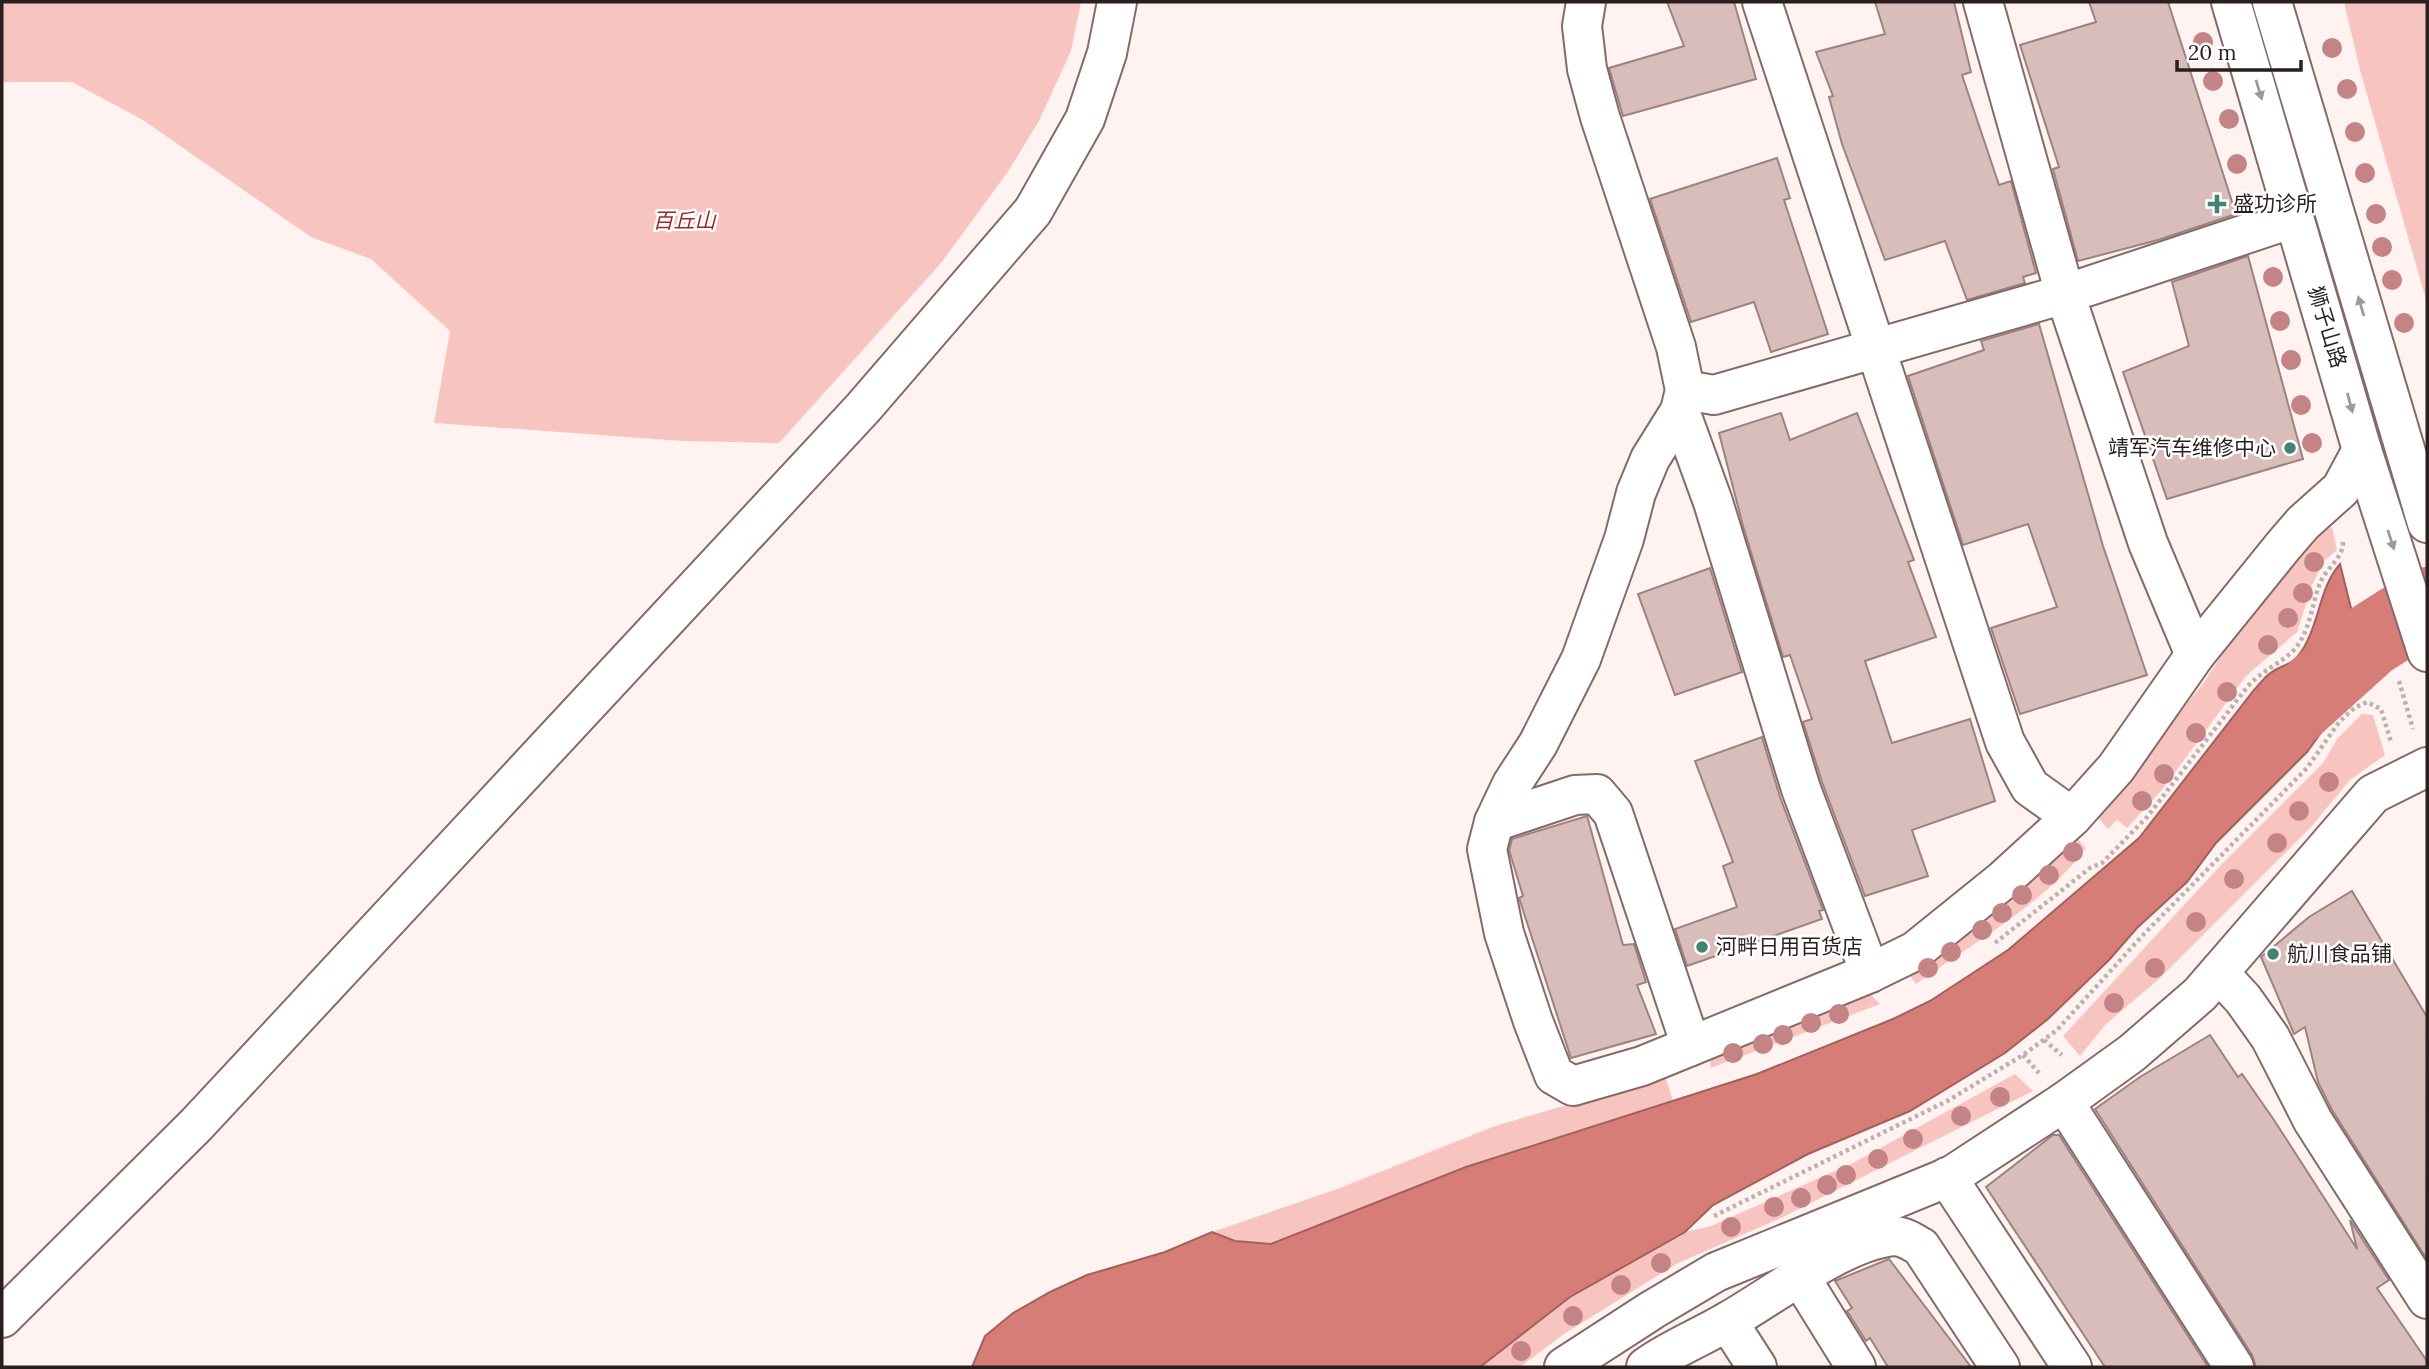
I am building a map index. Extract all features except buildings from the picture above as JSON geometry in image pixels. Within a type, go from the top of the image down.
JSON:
[{"type":"street","points":[[2,1318],[197,1124],[393,914],[863,408],[1034,211],[1090,109],[1107,53],[1116,2]]},
{"type":"street","points":[[1586,2],[1581,26],[1587,69],[1675,347],[1682,401],[1801,789],[1870,973]]},
{"type":"street","points":[[1762,2],[2005,742],[2031,787],[2072,817]]},
{"type":"street","points":[[1983,2],[2065,293],[2148,543],[2195,655]]},
{"type":"street","name":"狮子山路","points":[[2231,2],[2366,463],[2427,652]]},
{"type":"street","name":"狮子山路","points":[[2272,2],[2427,523]]},
{"type":"street","points":[[1682,401],[1714,395],[2065,293],[2294,218]]},
{"type":"street","points":[[1682,401],[1650,459],[1636,493],[1624,539],[1581,659],[1494,822],[1487,849],[1492,887],[1508,946],[1554,1075],[1573,1086],[1642,1066],[1870,973],[1915,951],[2003,880],[2072,817],[2116,768],[2169,696],[2195,655],[2303,523],[2366,463]]},
{"type":"street","points":[[1564,1367],[1640,1317],[1716,1272],[1947,1177],[2055,1092],[2173,1020],[2219,973],[2373,794],[2410,759]]},
{"type":"street","points":[[1494,822],[1575,795],[1597,794],[1613,813],[1691,1046]]},
{"type":"street","points":[[2219,973],[2243,999],[2270,1037],[2313,1121],[2427,1299]]},
{"type":"street","points":[[2055,1092],[2234,1367]]},
{"type":"street","points":[[1947,1177],[2072,1367]]},
{"type":"street","points":[[1646,1367],[1664,1353],[1728,1322],[1838,1255],[1885,1237],[1903,1236],[1921,1248],[2000,1367]]},
{"type":"street","points":[[1801,1278],[1856,1367]]},
{"type":"street","points":[[1728,1322],[1757,1367]]},
{"type":"path","points":[[2092,855],[2102,863],[2169,790],[2263,669],[2292,652],[2302,636],[2320,582],[2342,553],[2344,545]]},
{"type":"path","points":[[1714,1216],[1914,1119],[2023,1055],[2057,1030],[2143,935],[2307,768],[2339,722],[2354,708],[2367,702],[2381,709],[2410,759]]},
{"type":"path","points":[[2117,830],[2125,839]]},
{"type":"path","points":[[2044,1040],[2071,1063]]},
{"type":"path","points":[[2023,1055],[2055,1092]]},
{"type":"green space","name":"百丘山","points":[[2,2],[1081,2],[1071,51],[1039,121],[1007,173],[941,263],[779,443],[682,441],[434,423],[450,331],[371,259],[311,237],[143,120],[72,82],[2,82]]},
{"type":"green space","points":[[2344,2],[2427,2],[2427,303],[2360,70]]},
{"type":"green space","points":[[2332,527],[2337,550],[2324,561],[2312,585],[2297,632],[2246,676],[2162,790],[2127,828],[2117,820],[2108,829],[2096,815],[2202,685],[2234,637],[2316,531]]},
{"type":"green space","points":[[2362,714],[2373,715],[2385,755],[2350,780],[2311,827],[2158,980],[2106,1024],[2080,1056],[2063,1036],[2222,864],[2323,763],[2337,739]]},
{"type":"green space","points":[[2076,837],[2086,848],[2050,887],[2007,922],[1916,984],[1908,973],[2037,875]]},
{"type":"green space","points":[[1870,994],[1880,1004],[1711,1068],[1709,1054]]},
{"type":"green space","points":[[1664,1072],[1673,1101],[1466,1167],[1271,1244],[1235,1241],[1212,1232],[1340,1188],[1495,1126],[1584,1100]]},
{"type":"green space","points":[[2015,1074],[2033,1091],[1781,1218],[1678,1263],[1564,1334],[1520,1367],[1480,1367],[1570,1297],[1685,1232],[1711,1226],[1853,1163]]},
{"type":"shaded area","points":[[2340,564],[2371,688],[2343,702],[2307,752],[2216,843],[2187,882],[2137,928],[2109,960],[2048,1019],[2005,1053],[1910,1111],[1808,1154],[1713,1205],[1685,1232],[1570,1297],[1480,1367],[972,1367],[985,1336],[1013,1313],[1087,1275],[1165,1252],[1212,1232],[1235,1241],[1271,1244],[1466,1167],[1757,1074],[1893,1019],[1930,1001],[2008,950],[2139,838],[2254,690],[2269,674],[2299,655],[2309,639],[2328,584]]},
{"type":"waterway","points":[[2287,715],[2369,641],[2427,604]]},
{"type":"place","name":"盛功诊所","points":[[2217,204]]},
{"type":"place","name":"靖军汽车维修中心","points":[[2290,448]]},
{"type":"place","name":"河畔日用百货店","points":[[1702,947]]},
{"type":"place","name":"航川食品铺","points":[[2273,954]]}]
